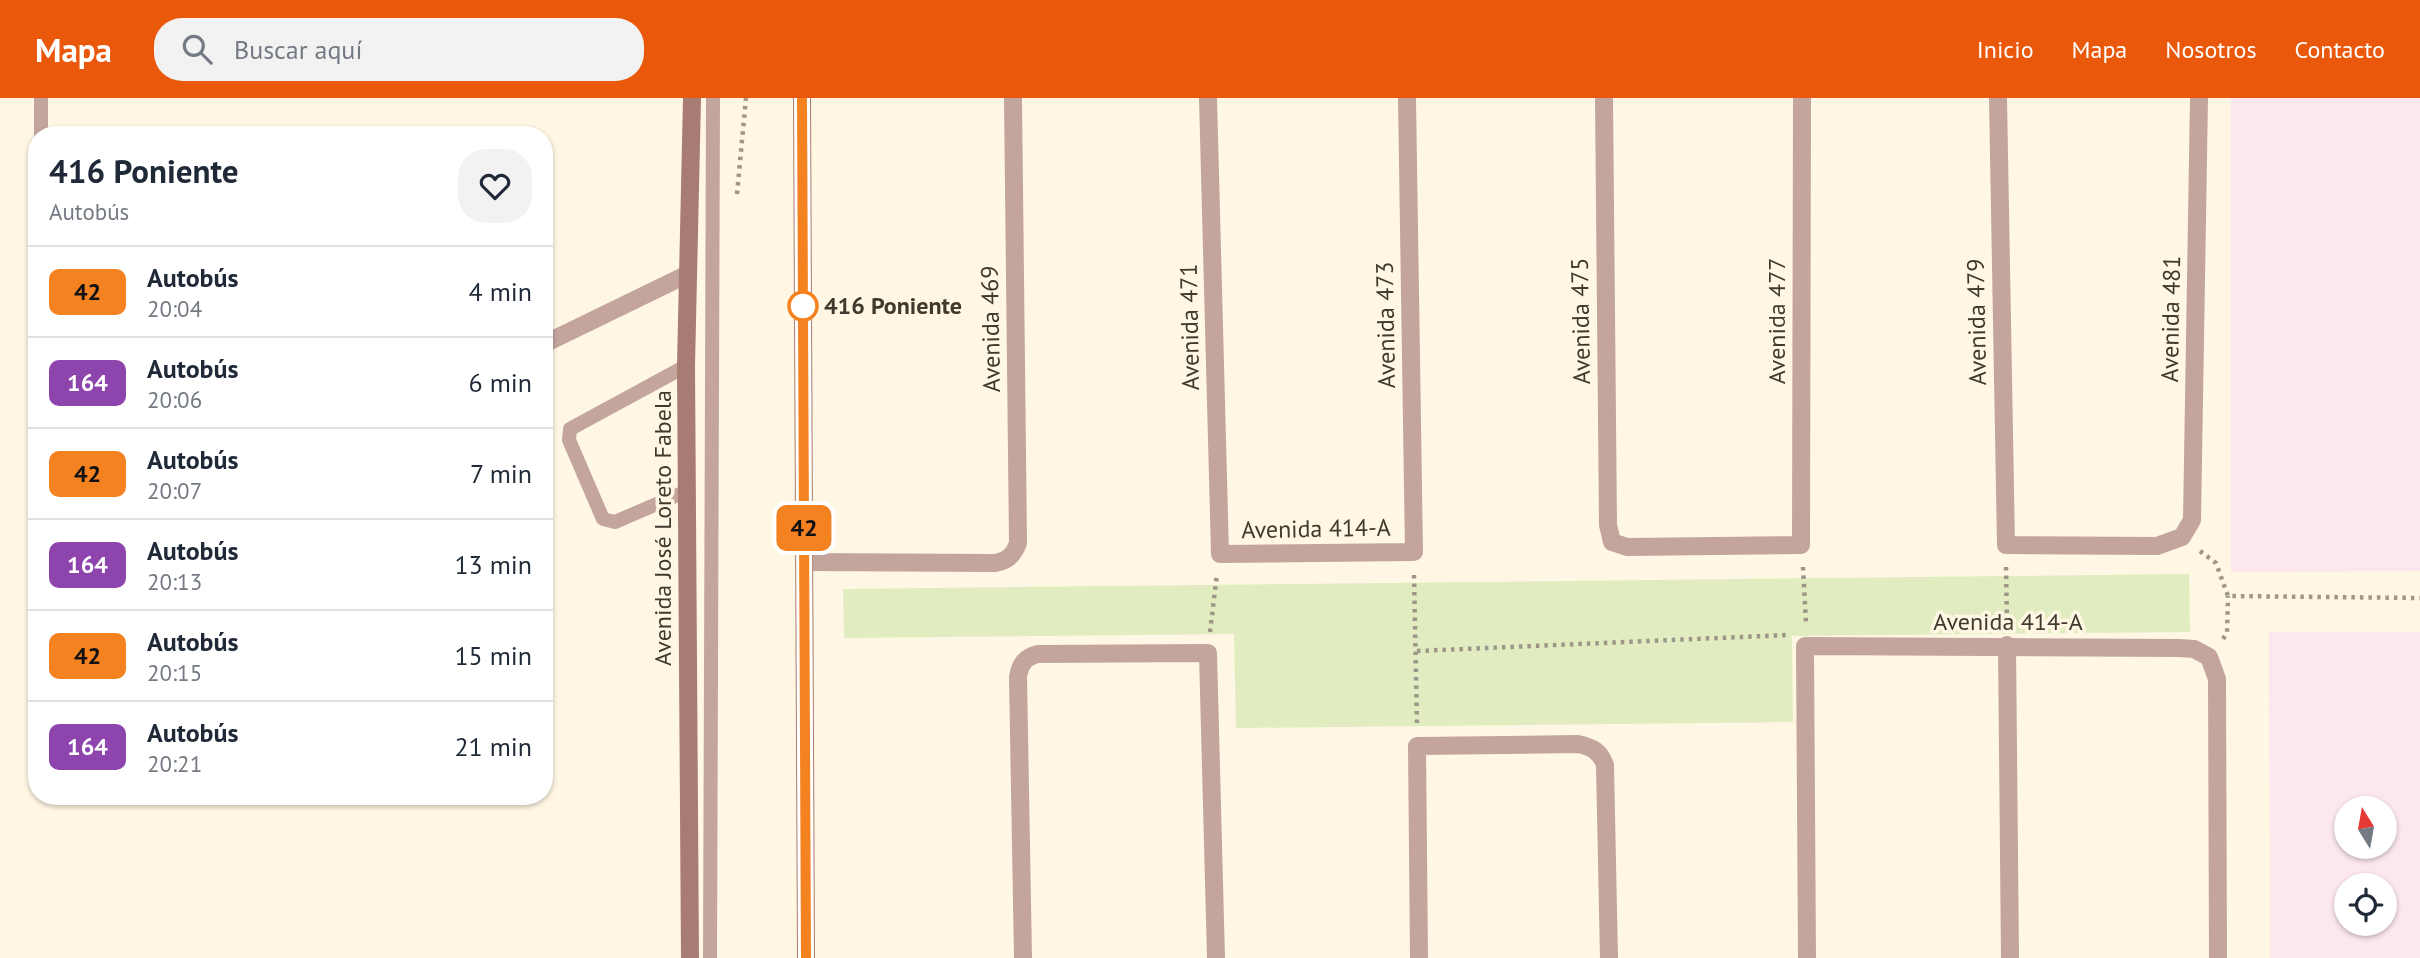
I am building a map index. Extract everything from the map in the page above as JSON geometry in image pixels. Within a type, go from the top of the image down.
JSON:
[{"type":"main road","name":"Avenida José Loreto Fabela","points":[[690,958],[686,366],[692,98]]},
{"type":"main road","points":[[802,98],[806,958]]},
{"type":"street","name":"Avenida 469","points":[[804,562],[995,563],[1011,557],[1018,543],[1013,98]]},
{"type":"street","name":"Avenida 471","points":[[1208,98],[1220,554]]},
{"type":"street","name":"Avenida 473","points":[[1407,98],[1414,552]]},
{"type":"street","name":"Avenida 475","points":[[1604,98],[1608,525],[1612,542],[1627,547],[1801,545]]},
{"type":"street","name":"Avenida 477","points":[[1801,545],[1802,98]]},
{"type":"street","name":"Avenida 479","points":[[1998,98],[2006,545]]},
{"type":"street","name":"Avenida 481","points":[[2182,537],[2192,520],[2199,98]]},
{"type":"street","points":[[553,340],[688,274]]},
{"type":"street","points":[[2006,545],[2157,546],[2182,537]]},
{"type":"street","name":"Avenida 414-A","points":[[1220,554],[1414,552]]},
{"type":"street","points":[[1806,640],[1807,958]]},
{"type":"street","name":"Avenida 414-A","points":[[1806,640],[2179,648],[2194,649],[2208,657]]},
{"type":"street","points":[[2007,645],[2010,958]]},
{"type":"street","points":[[1023,958],[1018,677],[1024,660],[1038,654],[1208,653],[1216,958]]},
{"type":"street","points":[[2208,657],[2217,679],[2218,958]]},
{"type":"street","points":[[1419,958],[1417,746],[1578,744],[1597,751],[1605,765],[1609,958]]},
{"type":"lane","points":[[41,98],[41,126]]},
{"type":"lane","points":[[710,958],[713,98]]},
{"type":"lane","points":[[686,366],[570,429],[569,440],[603,519],[615,522],[687,491]]},
{"type":"path","points":[[2182,537],[2216,563],[2228,596],[2227,634],[2208,657]]},
{"type":"path","points":[[1417,651],[1806,640],[1801,545]]},
{"type":"path","points":[[2006,545],[2007,645]]},
{"type":"path","points":[[1414,552],[1417,746]]},
{"type":"path","points":[[1208,653],[1220,554]]},
{"type":"path","points":[[2228,596],[2420,598]]},
{"type":"shaded area","points":[[2231,98],[2420,98],[2420,571],[2231,572]]},
{"type":"shaded area","points":[[2269,632],[2420,632],[2420,958],[2270,958]]},
{"type":"green space","points":[[2189,574],[2190,632],[1792,636],[1793,722],[1236,728],[1234,634],[844,638],[843,589]]},
{"type":"bus line","name":"42","points":[[802,98],[806,958]]},
{"type":"place","name":"416 Poniente","points":[[803,306]]}]
